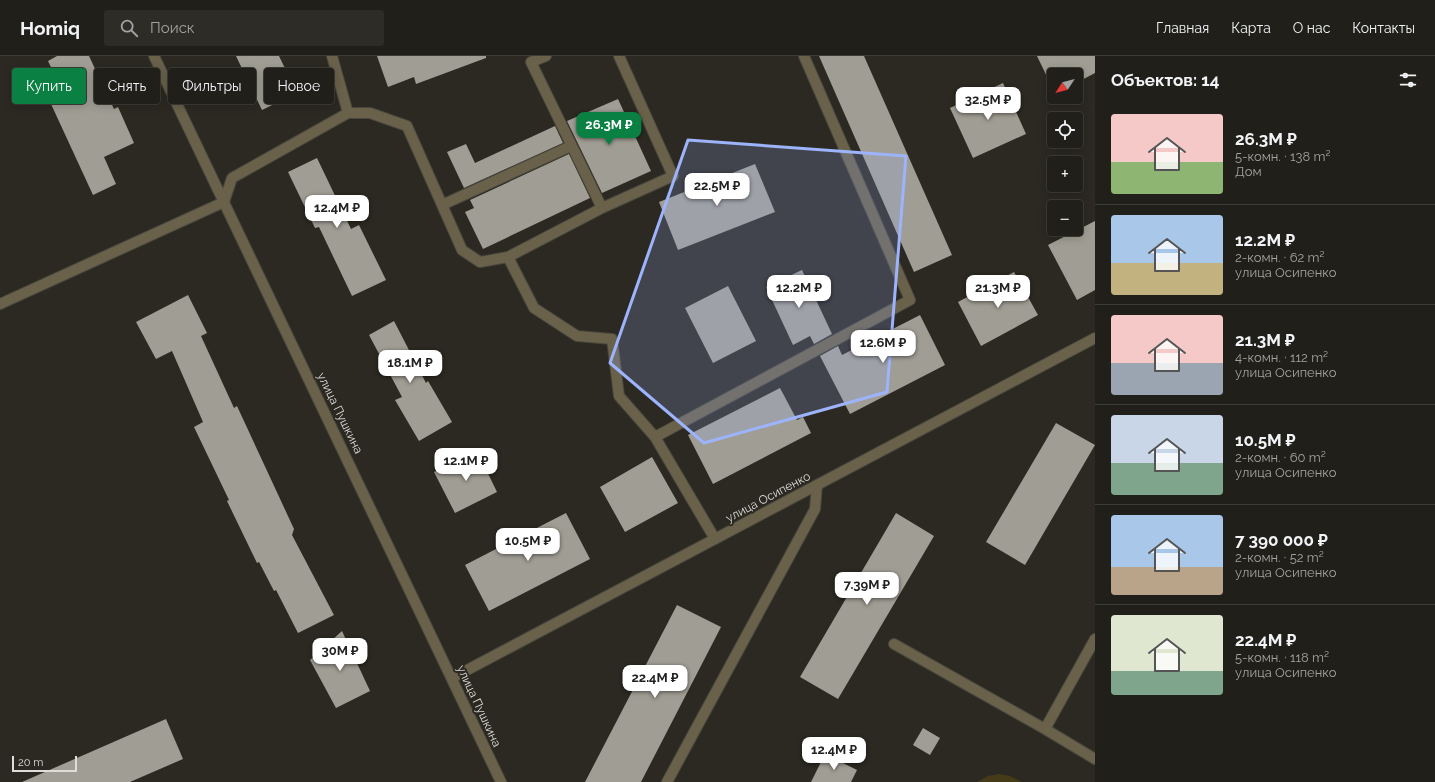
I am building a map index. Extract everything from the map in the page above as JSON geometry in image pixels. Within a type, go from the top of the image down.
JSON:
[{"type":"street","name":"улица Пушкина","points":[[154,56],[501,782]]},
{"type":"street","points":[[332,56],[348,113]]},
{"type":"street","points":[[546,56],[531,62],[602,208]]},
{"type":"street","points":[[0,304],[224,202],[232,178],[348,113],[370,113],[407,126],[462,250],[480,262],[508,257],[602,208],[673,176],[619,56]]},
{"type":"street","points":[[656,437],[910,300],[804,56]]},
{"type":"street","points":[[442,205],[571,146]]},
{"type":"street","points":[[508,257],[534,308],[577,336],[612,339],[618,396],[656,437],[715,539]]},
{"type":"street","name":"улица Осипенко","points":[[452,678],[818,486],[1095,338]]},
{"type":"street","points":[[667,782],[815,509],[818,486]]},
{"type":"street","points":[[1045,729],[1095,639]]},
{"type":"street","points":[[894,644],[1045,729],[1095,759]]},
{"type":"highlighted area","points":[[688,140],[906,156],[887,392],[704,443],[610,363]]},
{"type":"shaded area","points":[[999,774],[1010,776],[1022,782],[977,782],[988,776]]},
{"type":"building","points":[[57,56],[89,56],[95,68],[94,104],[112,104],[114,109],[118,107],[134,143],[104,157],[116,184],[93,195],[51,104],[86,104],[86,68],[51,68],[48,61]]},
{"type":"building","points":[[236,56],[279,56],[285,68],[264,68],[264,104],[274,104],[262,110],[256,98],[256,68],[242,68]]},
{"type":"building","points":[[377,56],[486,56],[486,58],[416,84],[414,77],[388,87]]},
{"type":"building","points":[[819,56],[864,56],[952,255],[914,272]]},
{"type":"building","points":[[1037,56],[1095,56],[1095,73],[1083,79],[1083,68],[1047,68],[1047,77]]},
{"type":"building","points":[[1003,83],[1026,134],[973,158],[950,108]]},
{"type":"building","points":[[618,99],[651,171],[602,193],[567,121]]},
{"type":"building","points":[[555,126],[563,143],[464,188],[447,152],[466,144],[475,163]]},
{"type":"building","points":[[569,154],[590,198],[483,249],[465,212],[474,208],[470,200]]},
{"type":"building","points":[[317,158],[351,229],[359,225],[386,280],[352,296],[319,227],[315,228],[288,172]]},
{"type":"building","points":[[755,164],[775,212],[678,250],[659,202]]},
{"type":"building","points":[[1095,221],[1095,290],[1077,300],[1048,245],[1066,236],[1083,236],[1083,227]]},
{"type":"building","points":[[802,270],[832,334],[814,344],[810,336],[793,345],[766,287]]},
{"type":"building","points":[[1014,272],[1038,315],[981,346],[958,302]]},
{"type":"building","points":[[728,286],[756,341],[713,363],[685,308]]},
{"type":"building","points":[[188,295],[207,333],[201,336],[234,408],[237,406],[294,529],[292,535],[334,615],[298,633],[276,590],[274,591],[259,562],[257,563],[227,501],[229,500],[194,427],[203,422],[172,351],[156,359],[136,322]]},
{"type":"building","points":[[920,315],[945,365],[850,414],[820,356],[838,346],[842,355]]},
{"type":"building","points":[[394,321],[426,383],[428,381],[452,422],[419,441],[395,400],[402,397],[369,335]]},
{"type":"building","points":[[780,388],[797,420],[803,417],[811,433],[713,484],[688,435]]},
{"type":"building","points":[[1056,423],[1095,445],[1025,565],[986,542]]},
{"type":"building","points":[[477,451],[497,492],[455,513],[434,472]]},
{"type":"building","points":[[652,457],[678,503],[625,532],[600,487]]},
{"type":"building","points":[[566,513],[590,559],[489,611],[465,565]]},
{"type":"building","points":[[896,513],[934,536],[838,699],[800,677]]},
{"type":"building","points":[[677,605],[721,627],[641,782],[585,782]]},
{"type":"building","points":[[342,631],[370,691],[336,708],[310,660]]},
{"type":"building","points":[[166,719],[183,759],[130,782],[22,782]]},
{"type":"building","points":[[923,728],[940,738],[930,755],[913,745]]},
{"type":"building","points":[[825,754],[857,770],[851,782],[811,782]]}]
